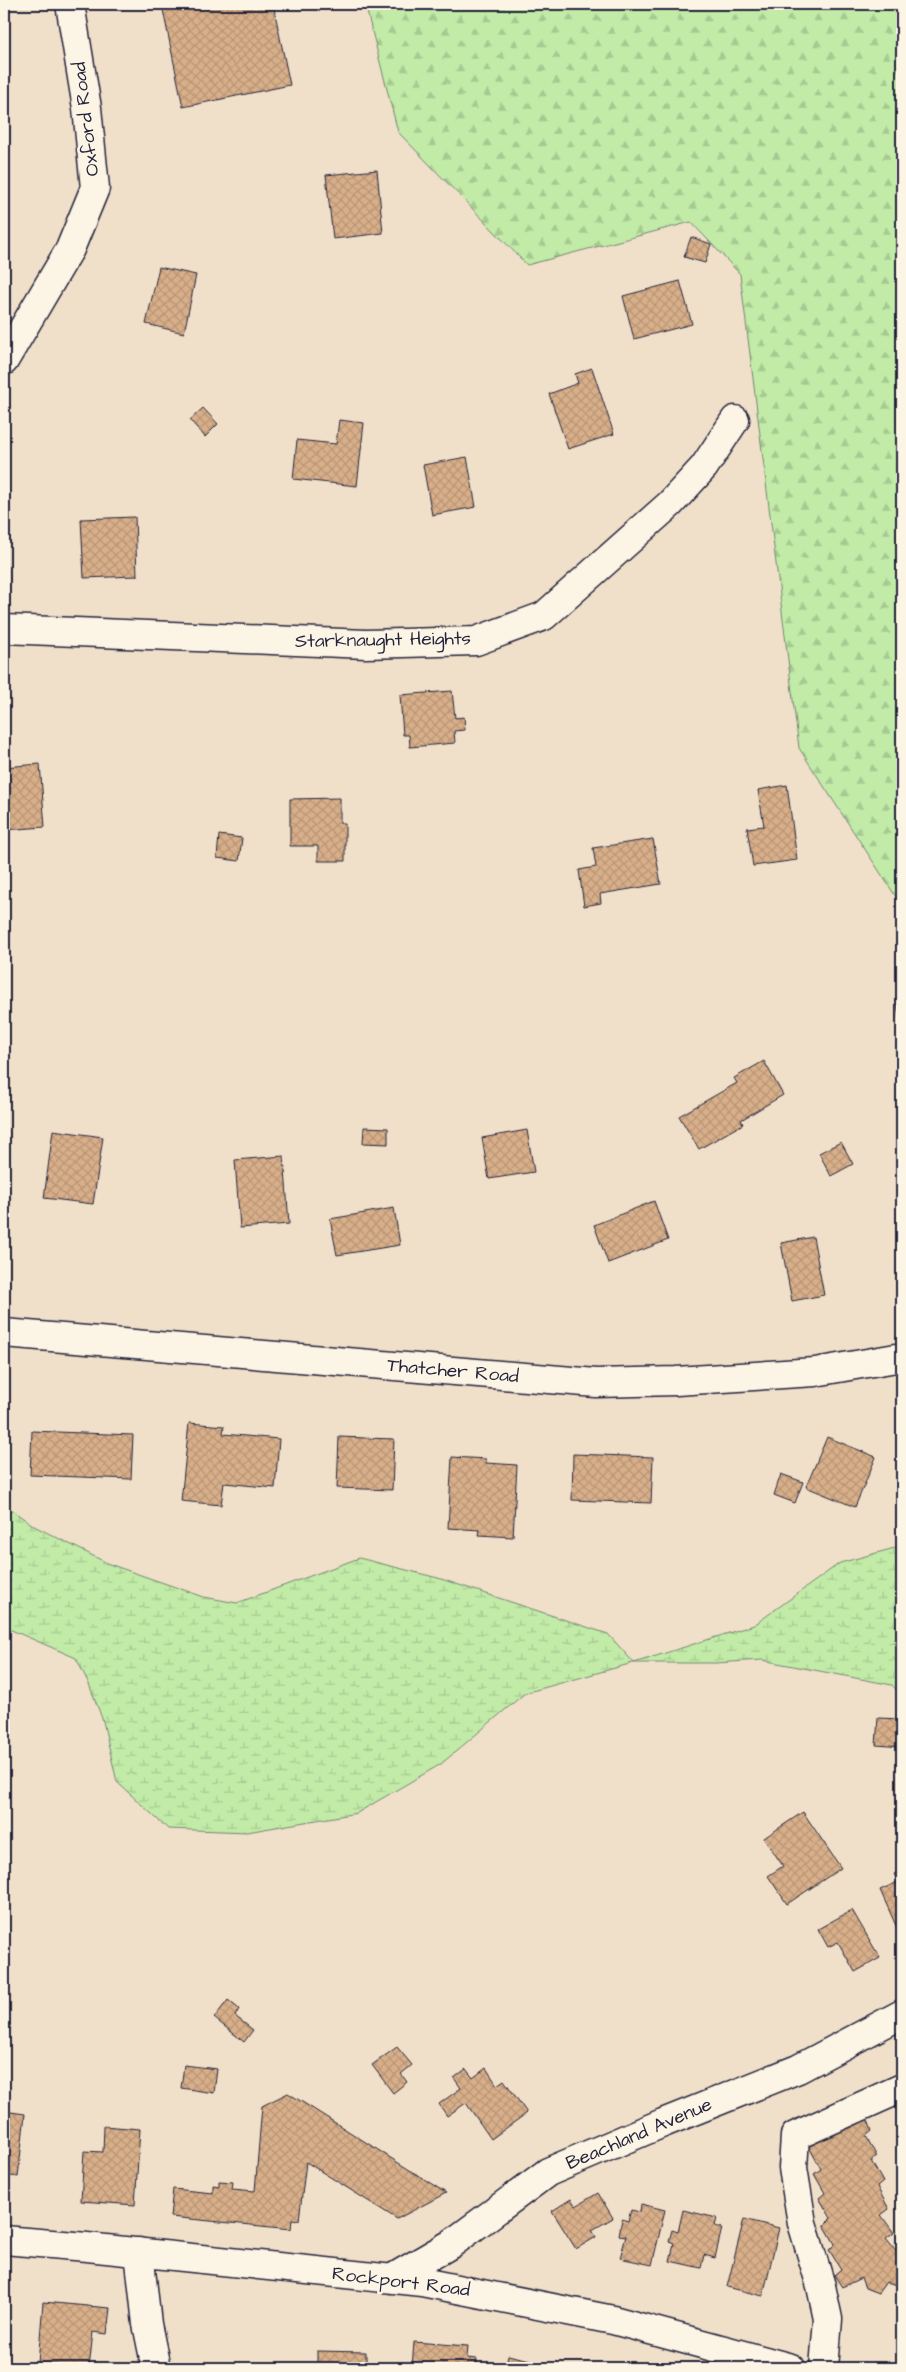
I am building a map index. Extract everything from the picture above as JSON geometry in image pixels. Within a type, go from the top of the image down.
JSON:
[{"type":"street","name":"Oxford Road","points":[[4,361],[70,249],[94,188],[87,108],[70,4]]},
{"type":"street","name":"Starknaught Heights","points":[[4,629],[366,644],[476,641],[544,616],[551,611],[670,504],[704,467],[735,420]]},
{"type":"street","name":"Thatcher Road","points":[[4,1333],[596,1383],[676,1382],[815,1372],[902,1357]]},
{"type":"street","name":"Beachland Avenue","points":[[391,2279],[451,2244],[548,2172],[663,2123],[798,2070],[902,2014]]},
{"type":"street","points":[[824,2368],[828,2319],[821,2286],[802,2223],[793,2168],[795,2136],[902,2088]]},
{"type":"street","name":"Rockport Road","points":[[4,2240],[139,2252],[422,2282],[613,2320],[791,2368]]},
{"type":"street","points":[[139,2252],[148,2324],[156,2368]]},
{"type":"green space","points":[[365,4],[902,4],[902,906],[799,748],[740,274],[691,222],[527,265],[398,132]]},
{"type":"green space","points":[[4,1505],[36,1527],[109,1564],[204,1597],[237,1603],[359,1558],[438,1578],[608,1634],[634,1663],[525,1693],[441,1764],[357,1813],[247,1832],[168,1829],[117,1782],[103,1721],[89,1684],[76,1658],[9,1629],[4,1630]]},
{"type":"green space","points":[[902,1546],[902,1696],[892,1685],[762,1660],[716,1663],[634,1663],[754,1625],[840,1563]]},
{"type":"building","points":[[273,4],[290,85],[183,107],[162,5]]},
{"type":"building","points":[[377,170],[383,233],[333,239],[326,175]]},
{"type":"building","points":[[691,237],[711,244],[705,263],[684,257]]},
{"type":"building","points":[[159,267],[196,275],[184,333],[146,324]]},
{"type":"building","points":[[680,281],[692,324],[634,339],[623,296]]},
{"type":"building","points":[[592,368],[614,434],[568,449],[549,394],[578,383],[575,374]]},
{"type":"building","points":[[203,408],[218,424],[205,437],[190,420]]},
{"type":"building","points":[[339,420],[364,423],[357,486],[293,479],[297,440],[336,444]]},
{"type":"building","points":[[467,457],[476,507],[432,515],[423,465]]},
{"type":"building","points":[[135,517],[137,576],[84,578],[81,519]]},
{"type":"building","points":[[452,691],[455,718],[464,717],[465,730],[454,731],[455,743],[410,747],[409,735],[403,735],[400,695]]},
{"type":"building","points":[[40,764],[45,827],[4,830],[4,767]]},
{"type":"building","points":[[787,785],[797,860],[753,866],[747,828],[764,826],[758,790]]},
{"type":"building","points":[[340,798],[340,823],[345,823],[345,861],[318,861],[318,846],[290,846],[290,799]]},
{"type":"building","points":[[219,835],[242,838],[239,861],[217,858]]},
{"type":"building","points":[[653,839],[661,884],[600,894],[601,903],[584,906],[579,870],[596,867],[593,848]]},
{"type":"building","points":[[902,1003],[902,1029],[901,1029],[897,1004]]},
{"type":"building","points":[[764,1061],[783,1095],[741,1120],[743,1124],[699,1149],[679,1116],[737,1083],[734,1078]]},
{"type":"building","points":[[364,1127],[388,1128],[388,1144],[363,1143]]},
{"type":"building","points":[[53,1130],[103,1137],[93,1204],[44,1198]]},
{"type":"building","points":[[527,1130],[534,1172],[489,1179],[482,1138]]},
{"type":"building","points":[[841,1142],[853,1164],[831,1176],[819,1153]]},
{"type":"building","points":[[284,1156],[289,1224],[240,1228],[235,1160]]},
{"type":"building","points":[[654,1201],[668,1240],[608,1263],[594,1225]]},
{"type":"building","points":[[394,1208],[400,1245],[337,1255],[330,1219]]},
{"type":"building","points":[[813,1237],[824,1295],[792,1301],[781,1243]]},
{"type":"building","points":[[189,1423],[224,1426],[223,1434],[279,1439],[275,1488],[224,1483],[221,1505],[181,1501]]},
{"type":"building","points":[[32,1431],[133,1435],[131,1479],[30,1475]]},
{"type":"building","points":[[339,1437],[394,1439],[392,1490],[337,1488]]},
{"type":"building","points":[[827,1437],[876,1457],[855,1507],[806,1487]]},
{"type":"building","points":[[573,1454],[653,1457],[651,1503],[572,1500]]},
{"type":"building","points":[[452,1457],[486,1459],[486,1463],[517,1465],[513,1537],[479,1535],[480,1530],[448,1528]]},
{"type":"building","points":[[781,1474],[803,1482],[795,1503],[774,1495]]},
{"type":"building","points":[[878,1718],[902,1719],[902,1747],[876,1745]]},
{"type":"building","points":[[803,1812],[841,1868],[787,1904],[768,1876],[783,1866],[764,1838]]},
{"type":"building","points":[[902,1870],[902,1939],[880,1890],[898,1882],[894,1874]]},
{"type":"building","points":[[852,1910],[880,1958],[855,1972],[838,1942],[828,1947],[818,1929]]},
{"type":"building","points":[[228,2000],[239,2009],[235,2016],[253,2030],[244,2042],[214,2018]]},
{"type":"building","points":[[397,2047],[412,2065],[401,2074],[407,2082],[393,2093],[372,2065]]},
{"type":"building","points":[[184,2065],[217,2069],[214,2093],[181,2088]]},
{"type":"building","points":[[486,2068],[497,2085],[504,2080],[527,2113],[491,2139],[466,2103],[447,2116],[439,2104],[461,2088],[454,2078],[466,2069],[473,2078]]},
{"type":"building","points":[[288,2093],[446,2193],[397,2219],[306,2162],[299,2220],[292,2219],[291,2229],[170,2217],[173,2189],[213,2193],[213,2185],[219,2186],[219,2181],[233,2182],[232,2189],[255,2191],[262,2106]]},
{"type":"building","points":[[863,2107],[872,2131],[866,2136],[877,2157],[871,2161],[883,2182],[877,2187],[889,2209],[881,2215],[894,2233],[886,2239],[902,2259],[902,2286],[886,2282],[878,2293],[865,2288],[861,2278],[842,2287],[834,2275],[841,2269],[829,2250],[835,2244],[824,2225],[831,2218],[819,2198],[825,2193],[814,2174],[821,2169],[809,2147]]},
{"type":"building","points":[[4,2111],[25,2114],[18,2177],[4,2175]]},
{"type":"building","points":[[104,2126],[140,2129],[135,2205],[81,2201],[84,2151],[103,2152]]},
{"type":"building","points":[[598,2193],[613,2218],[592,2230],[596,2237],[576,2249],[552,2211],[571,2199],[576,2206]]},
{"type":"building","points":[[641,2204],[665,2210],[652,2265],[620,2258],[626,2236],[619,2235],[622,2219],[628,2221],[631,2210],[640,2212]]},
{"type":"building","points":[[683,2210],[717,2218],[715,2226],[722,2228],[715,2258],[704,2255],[701,2268],[670,2261],[674,2243],[669,2241],[672,2230],[678,2232]]},
{"type":"building","points":[[744,2219],[779,2228],[763,2296],[727,2287]]},
{"type":"building","points":[[43,2302],[110,2308],[107,2334],[93,2332],[89,2368],[38,2363]]},
{"type":"building","points":[[414,2342],[468,2346],[467,2358],[477,2359],[477,2368],[412,2368]]},
{"type":"building","points":[[317,2351],[366,2352],[366,2368],[317,2368]]},
{"type":"building","points":[[508,2355],[566,2368],[505,2368]]}]
